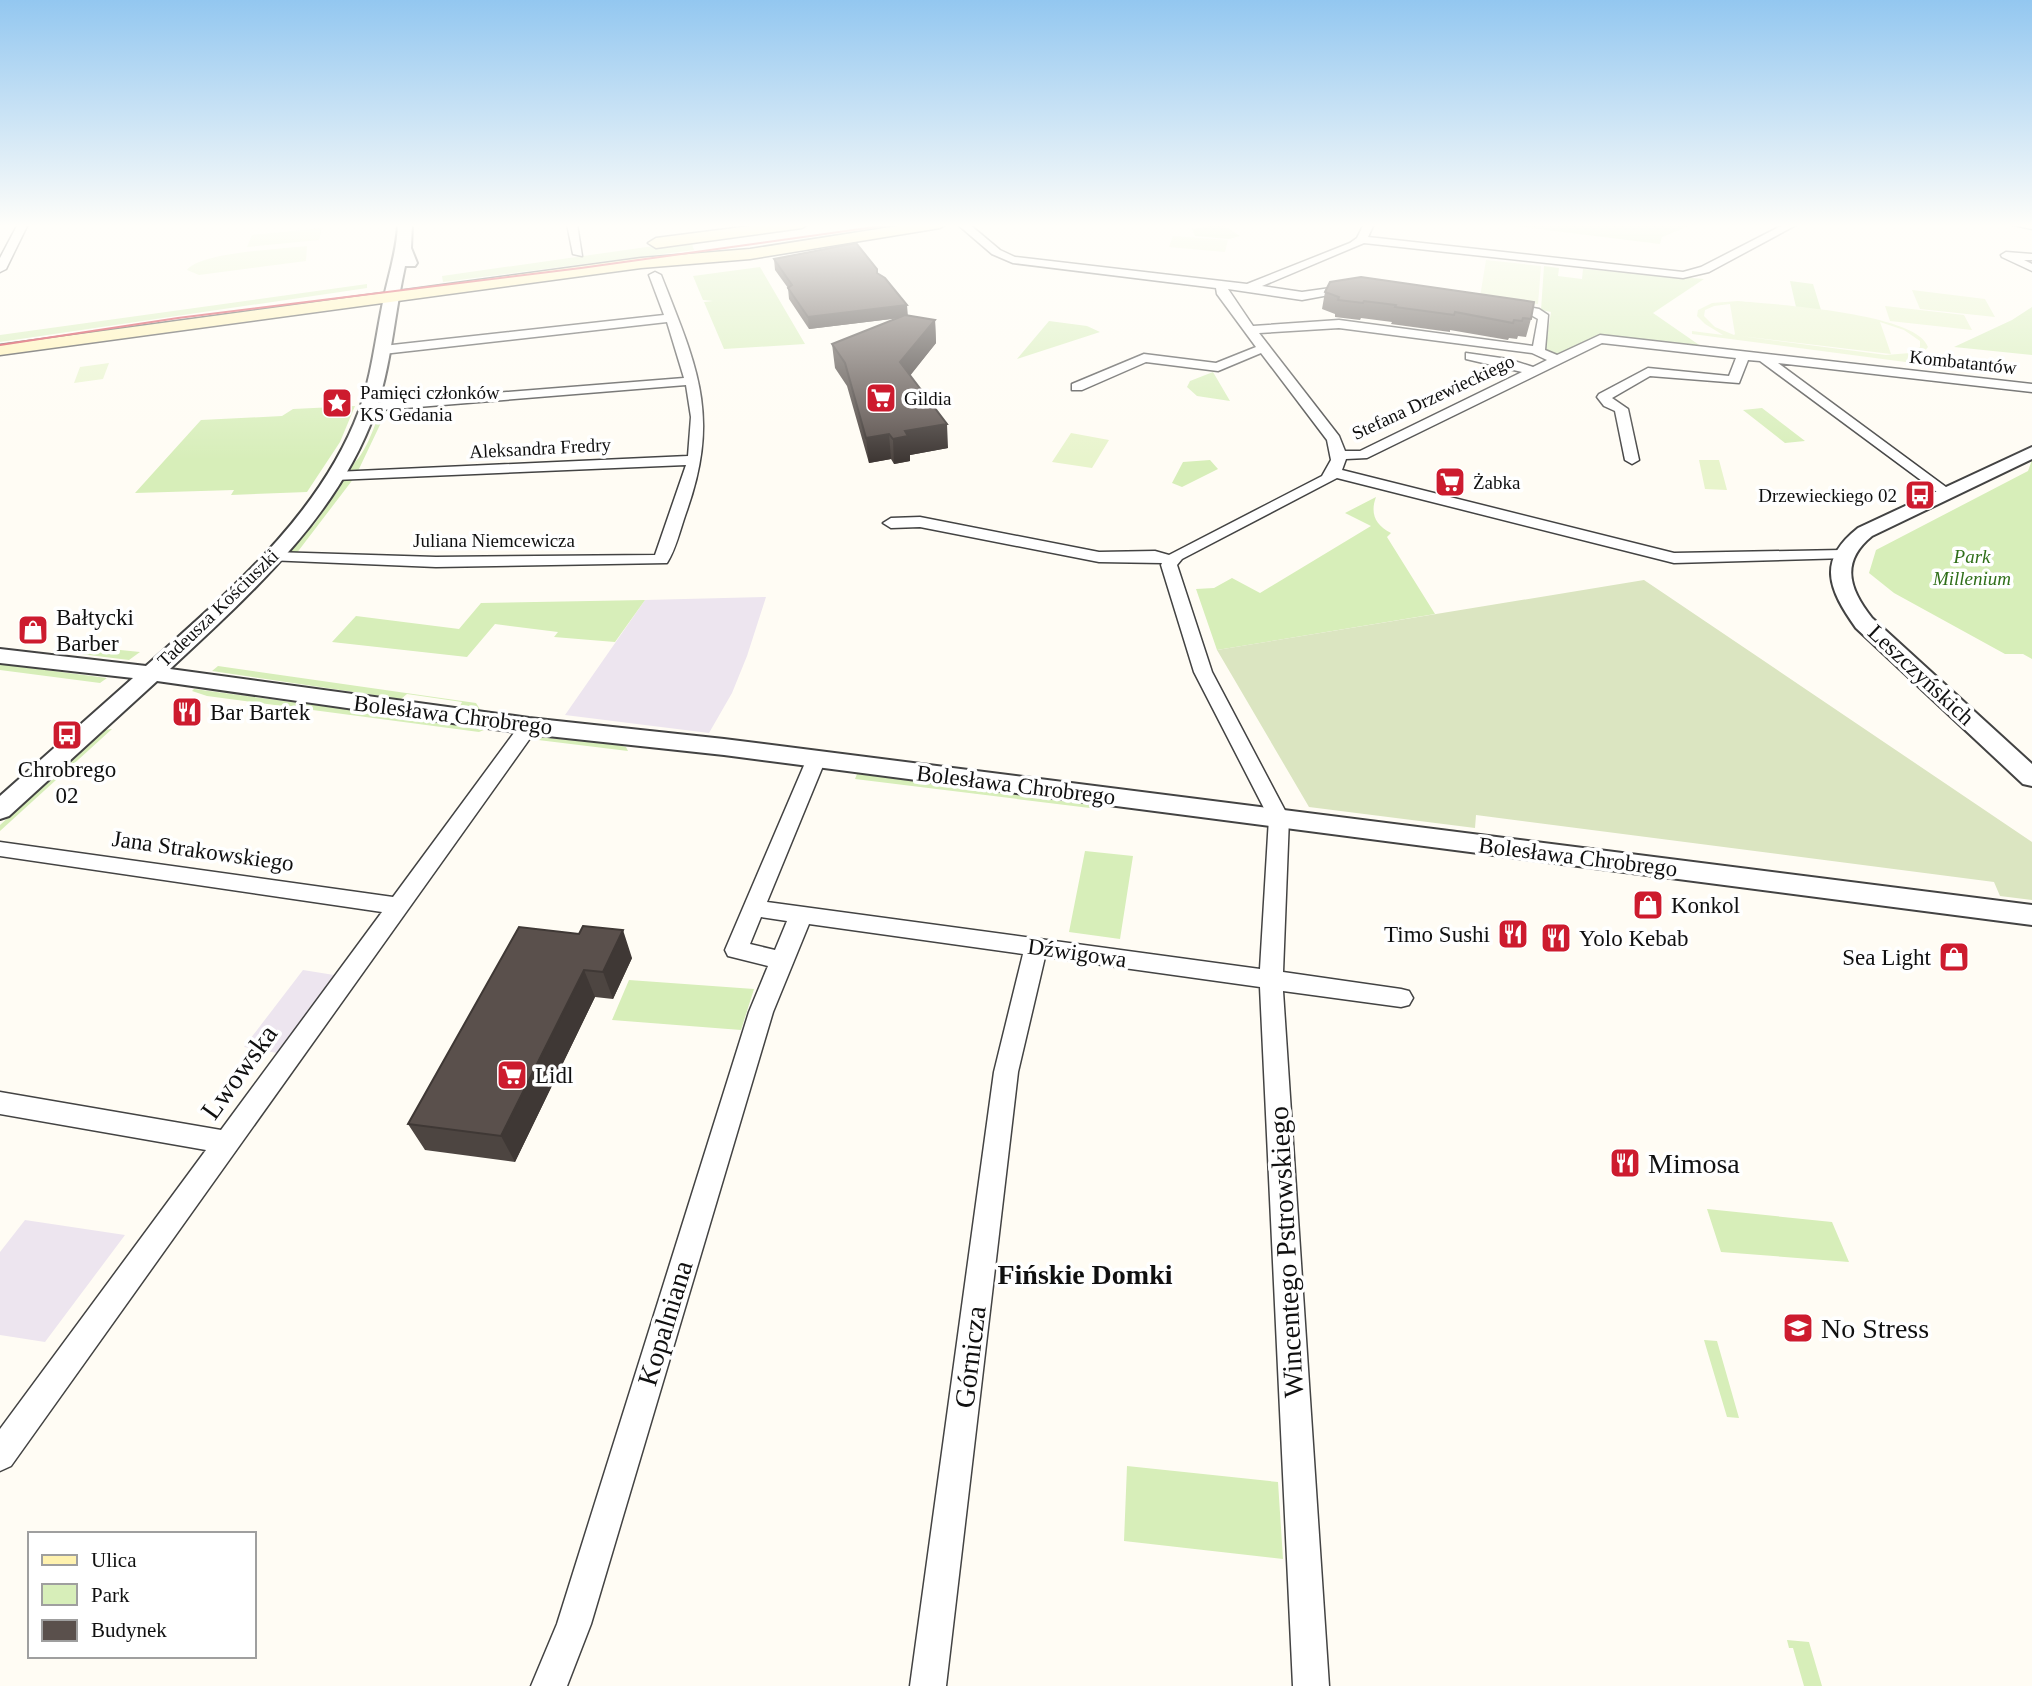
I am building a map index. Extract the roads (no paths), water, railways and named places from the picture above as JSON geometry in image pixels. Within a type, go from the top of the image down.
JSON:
[{"type":"main road","points":[[0,350],[348,303]]},
{"type":"street","name":"Tadeusza Kościuszki","points":[[0,810],[246,586],[335,476],[369,407],[383,350],[390,303]]},
{"type":"street","name":"Tadeusza Kościuszki","points":[[388,324],[402,303]]},
{"type":"street","points":[[665,303],[692,381],[698,422],[693,460]]},
{"type":"street","points":[[891,523],[920,522],[1099,557],[1155,556],[1171,560],[1335,473],[1339,455],[1334,439],[1230,303]]},
{"type":"street","points":[[1488,305],[1541,314],[1544,318],[1538,351]]},
{"type":"street","points":[[383,350],[670,318]]},
{"type":"street","points":[[1250,330],[1339,324],[1538,351],[1557,359]]},
{"type":"street","points":[[1320,325],[1328,334],[1347,339]]},
{"type":"street","name":"Stefana Drzewieckiego","points":[[1339,455],[1362,455],[1600,339],[1764,359],[1945,492]]},
{"type":"street","points":[[1077,387],[1144,358],[1219,367],[1265,348]]},
{"type":"street","points":[[1454,354],[1492,359],[1532,371]]},
{"type":"street","points":[[1632,460],[1621,409],[1604,397],[1648,372],[1734,380],[1743,356]]},
{"type":"street","name":"Kombatantów","points":[[1764,359],[2032,388]]},
{"type":"street","points":[[369,407],[692,381]]},
{"type":"street","points":[[1842,555],[1854,539],[1865,532],[2032,452]]},
{"type":"street","name":"Aleksandra Fredry","points":[[335,476],[693,460]]},
{"type":"street","name":"Juliana Niemcewicza","points":[[272,557],[436,562],[661,560],[693,460]]},
{"type":"street","name":"Stefana Drzewieckiego","points":[[1335,473],[1674,558],[1842,555]]},
{"type":"street","name":"Leszczyńskich","points":[[1842,555],[1842,584],[1852,608],[1864,623],[2032,778]]},
{"type":"street","points":[[1171,560],[1169,565],[1203,672],[1279,818]]},
{"type":"street","name":"Bolesława Chrobrego","points":[[0,656],[529,726],[724,747],[815,761],[2032,915]]},
{"type":"street","name":"Lwowska","points":[[0,1455],[529,726]]},
{"type":"street","points":[[781,960],[736,950],[815,761]]},
{"type":"street","name":"Wincentego Pstrowskiego","points":[[1279,818],[1271,981],[1311,1686]]},
{"type":"street","name":"Jana Strakowskiego","points":[[0,849],[397,906]]},
{"type":"street","name":"Dźwigowa","points":[[754,908],[1401,998]]},
{"type":"street","name":"Kopalniana","points":[[549,1686],[574,1624],[761,1012],[801,915]]},
{"type":"street","name":"Górnicza","points":[[928,1686],[1006,1072],[1036,947]]},
{"type":"street","points":[[0,1103],[227,1142]]},
{"type":"tram line","points":[[0,345],[301,303]]},
{"type":"place","name":"Gildia","points":[[881,398]]},
{"type":"place","name":"Pamięci członków KS Gedania","points":[[337,403]]},
{"type":"place","name":"Żabka","points":[[1450,482]]},
{"type":"place","name":"Drzewieckiego 02","points":[[1920,495]]},
{"type":"place","name":"Bałtycki Barber","points":[[33,630]]},
{"type":"place","name":"Bar Bartek","points":[[187,712]]},
{"type":"place","name":"Chrobrego 02","points":[[67,735]]},
{"type":"place","name":"Konkol","points":[[1648,905]]},
{"type":"place","name":"Timo Sushi","points":[[1513,934]]},
{"type":"place","name":"Yolo Kebab","points":[[1556,938]]},
{"type":"place","name":"Sea Light","points":[[1954,957]]},
{"type":"place","name":"Lidl","points":[[512,1075]]},
{"type":"place","name":"Mimosa","points":[[1625,1163]]},
{"type":"place","name":"No Stress","points":[[1798,1328]]},
{"type":"district","name":"Fińskie Domki","points":[[1085,1274]]},
{"type":"park label","name":"Park Millenium","points":[[1972,567]]}]
